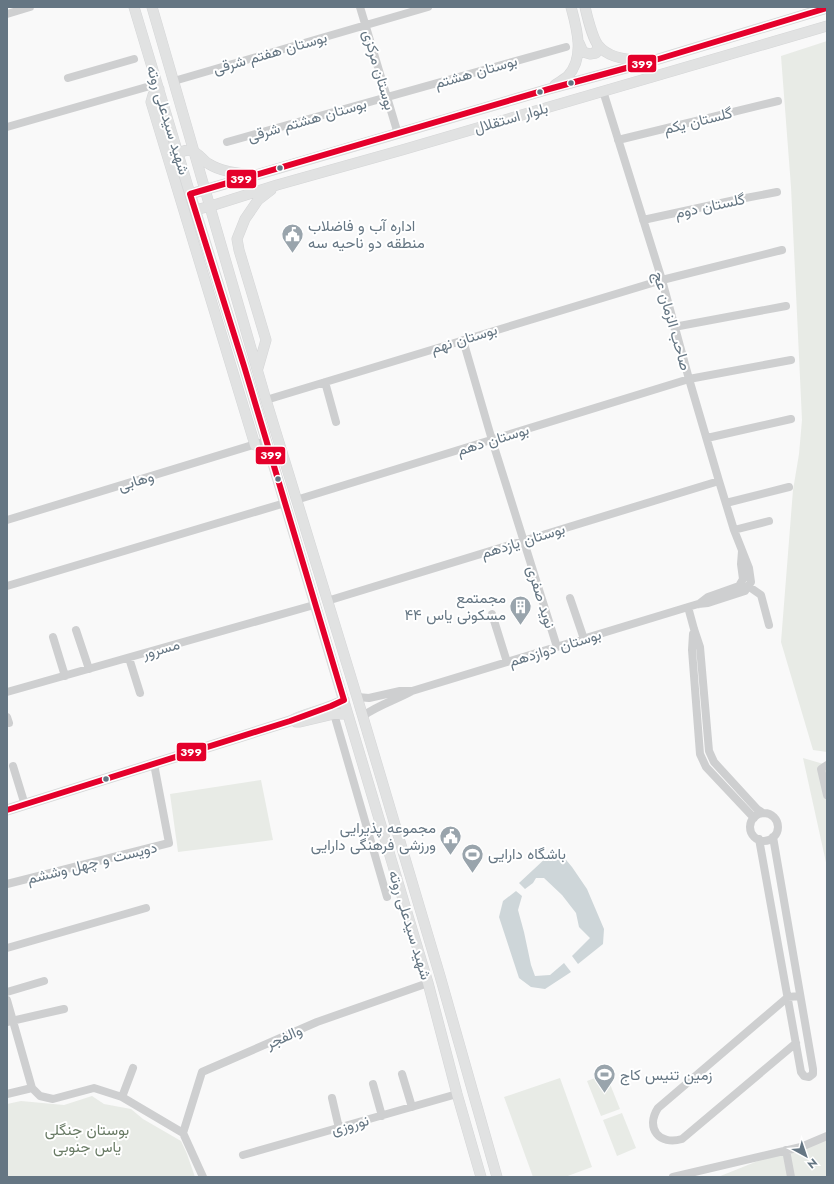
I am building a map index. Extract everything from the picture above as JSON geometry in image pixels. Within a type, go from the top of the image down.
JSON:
[{"type":"main road","name":"شهید سیدعلی روته","points":[[134,7],[190,194],[244,366],[314,605],[344,700],[428,982],[457,1094],[481,1177]]},
{"type":"main road","name":"شهید سیدعلی روته","points":[[152,7],[211,206],[266,400],[363,716],[440,976],[497,1177]]},
{"type":"main road","points":[[571,7],[579,43],[583,52],[590,54],[596,53],[598,45]]},
{"type":"main road","points":[[585,7],[598,45],[608,53],[626,60],[652,61]]},
{"type":"main road","name":"بلوار استقلال","points":[[190,194],[256,176],[549,89],[652,61],[827,8]]},
{"type":"main road","name":"بلوار استقلال","points":[[195,210],[827,26]]},
{"type":"main road","points":[[549,89],[568,76],[576,62],[579,43]]},
{"type":"main road","points":[[158,86],[152,94],[151,102],[255,445]]},
{"type":"main road","points":[[428,125],[420,132],[419,137],[433,141]]},
{"type":"main road","points":[[398,134],[402,150]]},
{"type":"main road","points":[[173,174],[178,154],[189,150],[195,151],[208,164],[222,170],[256,176]]},
{"type":"main road","points":[[258,369],[266,340],[237,239],[245,219],[258,200],[277,185]]},
{"type":"main road","points":[[231,277],[239,250]]},
{"type":"main road","points":[[225,347],[244,366]]},
{"type":"main road","points":[[255,403],[266,400]]},
{"type":"main road","points":[[7,810],[290,721],[302,714],[336,705],[344,700]]},
{"type":"main road","points":[[290,721],[300,722],[334,714],[347,714]]},
{"type":"street","points":[[7,14],[30,7]]},
{"type":"street","name":"بوستان مرکزی","points":[[360,7],[398,134]]},
{"type":"street","name":"بوستان هفتم شرقی","points":[[174,81],[428,7]]},
{"type":"street","name":"بوستان هشتم","points":[[387,97],[566,47]]},
{"type":"street","points":[[68,78],[134,59]]},
{"type":"street","points":[[7,127],[158,86]]},
{"type":"street","name":"صاحب الزمان عج","points":[[603,91],[662,280],[674,327],[719,481],[742,551]]},
{"type":"street","name":"بوستان هشتم شرقی","points":[[227,142],[387,97]]},
{"type":"street","name":"گلستان یکم","points":[[618,140],[778,101]]},
{"type":"street","name":"گلستان دوم","points":[[643,220],[777,192]]},
{"type":"street","name":"بوستان نهم","points":[[266,400],[662,280],[782,250]]},
{"type":"street","points":[[674,327],[786,306]]},
{"type":"street","name":"نوید صفری","points":[[463,340],[492,440],[557,647]]},
{"type":"street","name":"بوستان دهم","points":[[296,500],[689,379],[791,360]]},
{"type":"street","points":[[324,382],[336,422]]},
{"type":"street","points":[[707,438],[791,419]]},
{"type":"street","name":"وهابی","points":[[7,520],[266,441]]},
{"type":"street","name":"بوستان یازدهم","points":[[327,601],[719,481]]},
{"type":"street","points":[[726,503],[789,487]]},
{"type":"street","points":[[7,586],[285,503]]},
{"type":"street","points":[[734,530],[769,521]]},
{"type":"street","points":[[742,551],[750,568],[751,582],[748,586],[761,595],[769,625]]},
{"type":"street","name":"بوستان دوازدهم","points":[[698,604],[708,597],[738,586],[743,579],[741,564],[742,551]]},
{"type":"street","name":"بوستان دوازدهم","points":[[363,716],[373,709],[412,691],[698,604],[708,604],[745,591],[748,586]]},
{"type":"street","points":[[570,598],[584,639]]},
{"type":"street","name":"مسرور","points":[[7,692],[314,605]]},
{"type":"street","points":[[688,607],[700,647],[709,751],[714,762],[757,809],[763,813],[773,816],[777,821],[777,832],[773,837],[766,840],[759,839],[754,835],[751,828],[754,818],[763,813]]},
{"type":"street","points":[[492,614],[507,662]]},
{"type":"street","points":[[694,629],[692,650],[700,754],[706,767],[754,818]]},
{"type":"street","points":[[76,630],[89,669]]},
{"type":"street","points":[[53,637],[64,676]]},
{"type":"street","points":[[129,658],[140,693]]},
{"type":"street","name":"بوستان دوازدهم","points":[[357,697],[369,698],[400,691],[412,691]]},
{"type":"street","points":[[334,714],[387,897]]},
{"type":"street","name":"دویست و چهل وششم","points":[[7,884],[169,843],[154,764]]},
{"type":"street","points":[[827,765],[821,769],[827,795]]},
{"type":"street","points":[[13,766],[25,805]]},
{"type":"street","points":[[759,839],[801,1072],[804,1076],[809,1077],[813,1074],[813,1069],[773,837]]},
{"type":"street","points":[[7,948],[146,908]]},
{"type":"street","points":[[7,992],[44,981]]},
{"type":"street","name":"والفجر","points":[[184,1133],[202,1072],[318,1022],[428,982]]},
{"type":"street","points":[[796,1043],[682,1139],[674,1142],[666,1141],[659,1137],[654,1130],[652,1123],[658,1108],[788,997],[800,996]]},
{"type":"street","points":[[7,1000],[10,1021],[32,1088],[40,1096],[53,1099],[94,1088],[122,1097],[184,1133],[203,1177]]},
{"type":"street","points":[[10,1021],[64,1009]]},
{"type":"street","points":[[122,1097],[133,1068]]},
{"type":"street","points":[[402,1074],[412,1107]]},
{"type":"street","points":[[373,1084],[382,1116]]},
{"type":"street","points":[[7,1094],[32,1088]]},
{"type":"street","name":"نوروزی","points":[[243,1155],[457,1094]]},
{"type":"street","points":[[332,1098],[339,1128]]},
{"type":"street","points":[[673,1177],[786,1150],[827,1136]]},
{"type":"street","points":[[786,1150],[791,1177]]},
{"type":"green space","points":[[827,41],[827,752],[813,750],[781,642],[793,490],[799,454],[802,420],[791,187],[781,56]]},
{"type":"green space","points":[[803,758],[827,765],[827,867]]},
{"type":"green space","points":[[261,780],[273,840],[178,852],[170,794]]},
{"type":"green space","name":"زمین تنیس کاج","points":[[606,1074],[620,1109],[601,1116],[587,1081]]},
{"type":"green space","points":[[560,1078],[592,1167],[565,1177],[533,1177],[504,1097]]},
{"type":"green space","name":"بوستان جنگلی یاس جنوبی","points":[[92,1096],[104,1104],[131,1109],[143,1119],[181,1141],[195,1177],[7,1177],[7,1104],[21,1101],[64,1105]]},
{"type":"green space","name":"زمین تنیس کاج","points":[[622,1113],[636,1148],[617,1156],[603,1120]]},
{"type":"green space","points":[[827,1133],[827,1177],[718,1177]]},
{"type":"shaded area","points":[[562,855],[587,889],[604,929],[603,944],[578,964],[572,956],[590,938],[579,927],[576,913],[562,895],[544,878],[536,878],[533,883],[525,889],[519,883],[548,856]]},
{"type":"shaded area","points":[[516,891],[522,896],[518,910],[535,976],[550,975],[564,963],[571,972],[545,989],[531,987],[519,978],[499,917],[503,901]]},
{"type":"transit line","name":"399","points":[[7,810],[290,721],[344,700],[244,366],[190,194],[549,89],[652,61],[827,8]]},
{"type":"place","name":"اداره آب و فاضلاب منطقه دو ناحیه سه","points":[[293,254]]},
{"type":"place","name":"مجمتمع مسکونی یاس ۴۴","points":[[521,626]]},
{"type":"place","name":"مجموعه پذیرایی ورزشی فرهنگی دارایی","points":[[451,856]]},
{"type":"place","name":"باشگاه دارایی","points":[[473,874]]},
{"type":"place","name":"زمین تنیس کاج","points":[[604,1094]]}]
